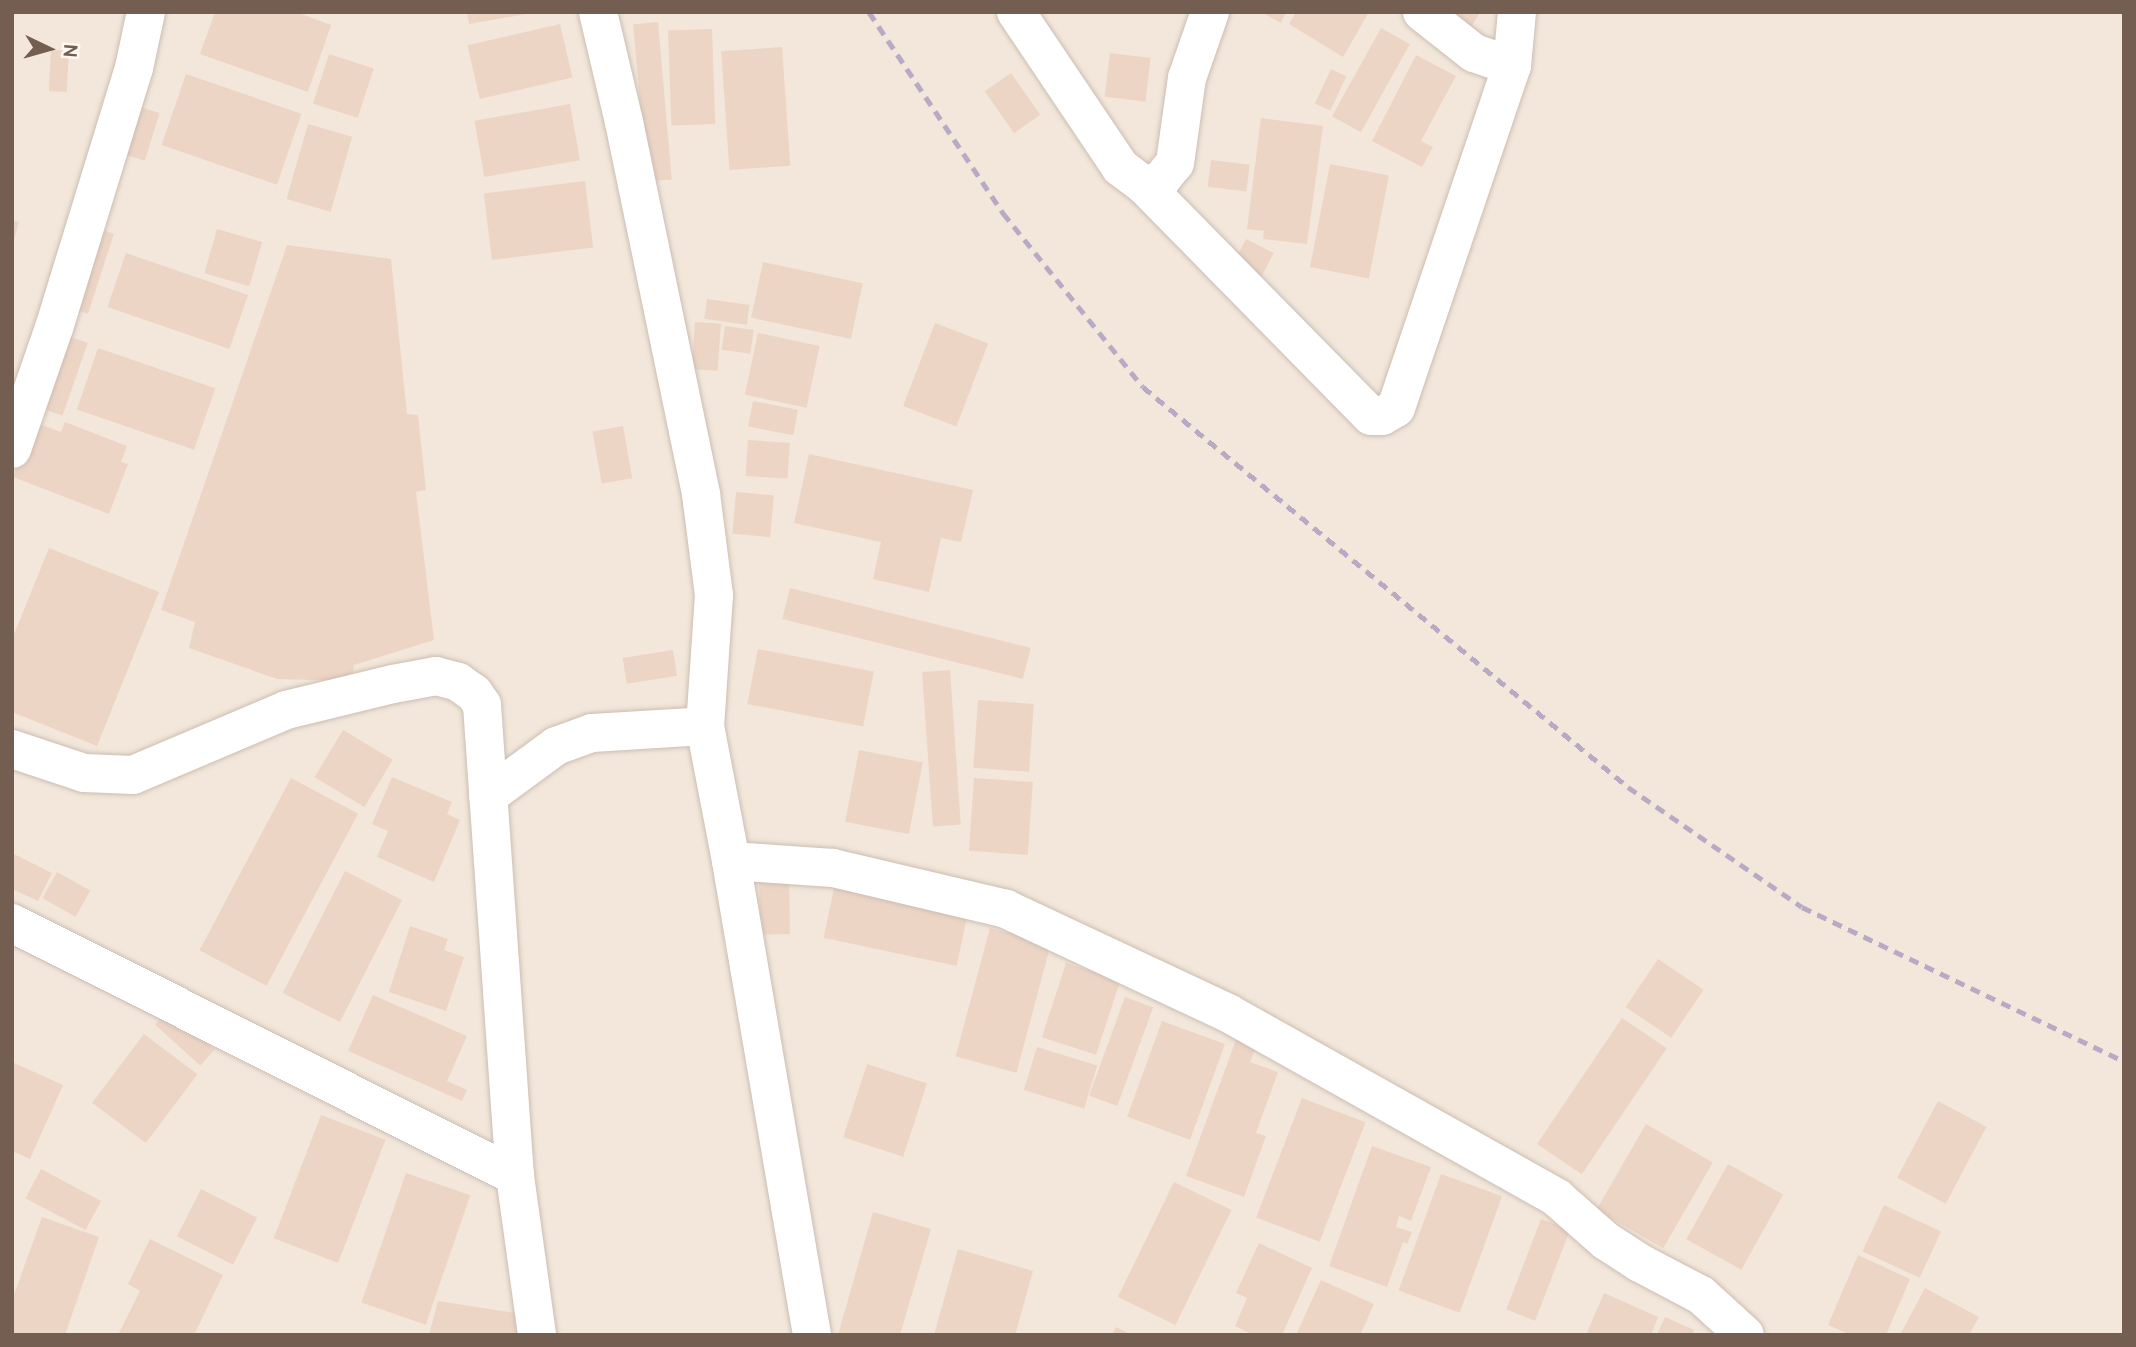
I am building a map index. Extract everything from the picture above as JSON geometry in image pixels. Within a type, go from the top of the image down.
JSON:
[{"type":"street","points":[[12,449],[54,328],[134,68],[146,12]]},
{"type":"street","points":[[598,12],[624,122],[701,494],[714,595],[705,726],[731,861],[812,1335]]},
{"type":"street","points":[[1016,12],[1120,167],[1144,186],[1371,416],[1382,416],[1396,408],[1512,66],[1517,12]]},
{"type":"street","points":[[1144,186],[1161,180],[1175,163],[1187,78],[1210,12]]},
{"type":"street","points":[[1422,12],[1474,53],[1512,66]]},
{"type":"street","points":[[12,749],[85,773],[133,775],[286,710],[436,676],[458,682],[474,693],[482,705],[515,1176],[537,1335]]},
{"type":"street","points":[[488,796],[556,746],[592,733],[705,726]]},
{"type":"street","points":[[731,861],[833,868],[1006,909],[1216,1007],[1557,1198],[1617,1248],[1701,1295],[1745,1335]]},
{"type":"street","points":[[12,923],[515,1176]]},
{"type":"shaded area","points":[[12,12],[2124,12],[2124,1335],[12,1335]]},
{"type":"building","points":[[215,12],[296,12],[331,25],[308,92],[200,54]]},
{"type":"building","points":[[467,12],[526,12],[526,14],[469,24]]},
{"type":"building","points":[[1261,12],[1286,12],[1281,23]]},
{"type":"building","points":[[1296,12],[1369,12],[1343,57],[1289,24]]},
{"type":"building","points":[[1446,12],[1480,12],[1472,26]]},
{"type":"building","points":[[658,22],[672,179],[647,182],[633,24]]},
{"type":"building","points":[[560,24],[572,78],[480,99],[467,45]]},
{"type":"building","points":[[1381,28],[1410,44],[1361,132],[1332,116]]},
{"type":"building","points":[[712,29],[715,124],[671,125],[668,31]]},
{"type":"building","points":[[782,47],[790,166],[729,170],[721,51]]},
{"type":"building","points":[[51,50],[69,51],[67,92],[49,91]]},
{"type":"building","points":[[1110,53],[1151,58],[1145,102],[1105,97]]},
{"type":"building","points":[[329,54],[374,69],[358,118],[313,103]]},
{"type":"building","points":[[1416,55],[1456,76],[1421,141],[1433,147],[1422,167],[1372,141]]},
{"type":"building","points":[[1331,69],[1346,76],[1330,111],[1315,103]]},
{"type":"building","points":[[1011,73],[1040,115],[1014,133],[985,91]]},
{"type":"building","points":[[186,74],[301,114],[277,185],[162,145]]},
{"type":"building","points":[[127,103],[160,113],[145,161],[112,151]]},
{"type":"building","points":[[570,104],[580,160],[484,177],[474,121]]},
{"type":"building","points":[[1261,118],[1323,126],[1307,244],[1263,239],[1264,231],[1247,229]]},
{"type":"building","points":[[308,124],[352,137],[331,212],[287,199]]},
{"type":"building","points":[[1211,160],[1250,165],[1246,192],[1208,187]]},
{"type":"building","points":[[1330,164],[1389,175],[1369,279],[1310,267]]},
{"type":"building","points":[[585,181],[593,248],[492,260],[484,193]]},
{"type":"building","points":[[12,220],[19,222],[13,243],[12,243]]},
{"type":"building","points":[[93,227],[114,234],[88,314],[67,307]]},
{"type":"building","points":[[217,229],[262,242],[249,286],[204,273]]},
{"type":"building","points":[[1246,239],[1274,253],[1261,277],[1234,263]]},
{"type":"building","points":[[287,245],[391,259],[407,414],[418,415],[426,490],[416,492],[434,640],[354,665],[352,681],[277,679],[189,648],[195,622],[161,610]]},
{"type":"building","points":[[126,253],[248,295],[229,349],[107,307]]},
{"type":"building","points":[[763,262],[863,283],[851,339],[751,318]]},
{"type":"building","points":[[707,299],[750,305],[747,325],[704,319]]},
{"type":"building","points":[[695,322],[721,324],[718,371],[692,369]]},
{"type":"building","points":[[935,323],[988,343],[956,427],[903,406]]},
{"type":"building","points":[[725,326],[754,330],[750,354],[722,350]]},
{"type":"building","points":[[758,333],[820,346],[807,408],[745,395]]},
{"type":"building","points":[[65,335],[88,343],[63,416],[40,408]]},
{"type":"building","points":[[98,348],[215,388],[194,450],[77,409]]},
{"type":"building","points":[[753,401],[798,410],[793,435],[748,427]]},
{"type":"building","points":[[34,422],[61,432],[65,422],[127,446],[121,462],[128,464],[109,514],[13,477]]},
{"type":"building","points":[[623,426],[632,478],[602,484],[592,431]]},
{"type":"building","points":[[748,440],[790,443],[787,479],[745,476]]},
{"type":"building","points":[[809,454],[973,490],[961,542],[941,538],[929,592],[873,579],[881,542],[794,523]]},
{"type":"building","points":[[736,492],[774,495],[770,537],[732,534]]},
{"type":"building","points":[[49,548],[159,592],[97,746],[12,712],[12,639]]},
{"type":"building","points":[[790,588],[1031,648],[1023,679],[782,619]]},
{"type":"building","points":[[758,649],[874,672],[863,726],[747,704]]},
{"type":"building","points":[[673,650],[677,676],[627,684],[623,658]]},
{"type":"building","points":[[950,670],[961,825],[933,827],[922,672]]},
{"type":"building","points":[[978,700],[1034,704],[1029,772],[973,768]]},
{"type":"building","points":[[343,730],[393,760],[364,807],[315,777]]},
{"type":"building","points":[[859,750],[923,762],[909,834],[845,822]]},
{"type":"building","points":[[392,777],[452,802],[447,814],[460,820],[434,882],[377,857],[388,831],[372,824]]},
{"type":"building","points":[[291,778],[358,814],[267,986],[199,950]]},
{"type":"building","points":[[974,778],[1033,782],[1028,855],[969,851]]},
{"type":"building","points":[[12,853],[52,873],[38,901],[12,889]]},
{"type":"building","points":[[345,871],[402,900],[340,1022],[283,993]]},
{"type":"building","points":[[57,872],[90,890],[76,917],[42,898]]},
{"type":"building","points":[[789,875],[790,934],[760,935],[759,876]]},
{"type":"building","points":[[835,884],[968,912],[957,966],[824,938]]},
{"type":"building","points":[[410,926],[448,939],[444,950],[464,957],[446,1011],[389,992]]},
{"type":"building","points":[[990,928],[1051,944],[1016,1073],[956,1056]]},
{"type":"building","points":[[1658,959],[1704,990],[1671,1038],[1626,1007]]},
{"type":"building","points":[[1066,963],[1120,981],[1096,1055],[1042,1037]]},
{"type":"building","points":[[373,995],[467,1036],[447,1081],[467,1090],[462,1101],[348,1051]]},
{"type":"building","points":[[1125,997],[1153,1007],[1117,1106],[1089,1096]]},
{"type":"building","points":[[169,1009],[214,1050],[200,1065],[155,1025]]},
{"type":"building","points":[[1622,1018],[1667,1048],[1582,1174],[1537,1144]]},
{"type":"building","points":[[1162,1021],[1225,1044],[1190,1140],[1127,1117]]},
{"type":"building","points":[[144,1034],[198,1074],[146,1143],[92,1103]]},
{"type":"building","points":[[1237,1037],[1257,1044],[1250,1062],[1278,1072],[1256,1133],[1266,1136],[1244,1197],[1186,1176]]},
{"type":"building","points":[[1037,1047],[1097,1065],[1084,1108],[1024,1090]]},
{"type":"building","points":[[12,1062],[63,1085],[30,1159],[12,1151]]},
{"type":"building","points":[[867,1064],[927,1083],[903,1157],[843,1137]]},
{"type":"building","points":[[1302,1098],[1365,1122],[1320,1242],[1256,1217]]},
{"type":"building","points":[[1938,1101],[1987,1127],[1946,1204],[1897,1178]]},
{"type":"building","points":[[321,1115],[385,1140],[338,1263],[274,1238]]},
{"type":"building","points":[[1646,1124],[1713,1162],[1663,1248],[1596,1210]]},
{"type":"building","points":[[1372,1146],[1431,1167],[1411,1221],[1399,1216],[1396,1227],[1412,1232],[1407,1244],[1403,1242],[1387,1287],[1329,1266]]},
{"type":"building","points":[[1728,1164],[1783,1195],[1741,1270],[1686,1239]]},
{"type":"building","points":[[41,1169],[101,1201],[86,1230],[26,1198]]},
{"type":"building","points":[[406,1173],[470,1195],[426,1325],[361,1303]]},
{"type":"building","points":[[1441,1174],[1502,1196],[1460,1313],[1399,1291]]},
{"type":"building","points":[[1174,1182],[1232,1210],[1175,1325],[1118,1297]]},
{"type":"building","points":[[201,1189],[257,1218],[233,1265],[177,1236]]},
{"type":"building","points":[[1884,1205],[1941,1232],[1920,1278],[1862,1251]]},
{"type":"building","points":[[873,1212],[931,1229],[900,1335],[838,1335]]},
{"type":"building","points":[[42,1217],[99,1237],[65,1335],[12,1335],[12,1300]]},
{"type":"building","points":[[1541,1219],[1570,1230],[1535,1321],[1506,1310]]},
{"type":"building","points":[[150,1239],[223,1275],[194,1335],[118,1335],[140,1291],[128,1284]]},
{"type":"building","points":[[1259,1243],[1312,1268],[1282,1335],[1253,1335],[1235,1326],[1247,1298],[1236,1293]]},
{"type":"building","points":[[958,1249],[1033,1271],[1015,1335],[934,1335]]},
{"type":"building","points":[[1858,1255],[1910,1279],[1886,1335],[1851,1335],[1828,1325]]},
{"type":"building","points":[[1321,1280],[1374,1304],[1360,1335],[1296,1335]]},
{"type":"building","points":[[1925,1288],[1979,1317],[1969,1335],[1900,1335]]},
{"type":"building","points":[[1604,1293],[1658,1317],[1651,1335],[1586,1335]]},
{"type":"building","points":[[438,1301],[515,1313],[521,1335],[429,1335]]},
{"type":"building","points":[[1665,1317],[1694,1330],[1692,1335],[1657,1335]]},
{"type":"building","points":[[1116,1327],[1132,1335],[1112,1335]]},
{"type":"railway","points":[[869,12],[1003,213],[1143,387],[1628,787],[1802,907],[2124,1061]]}]
